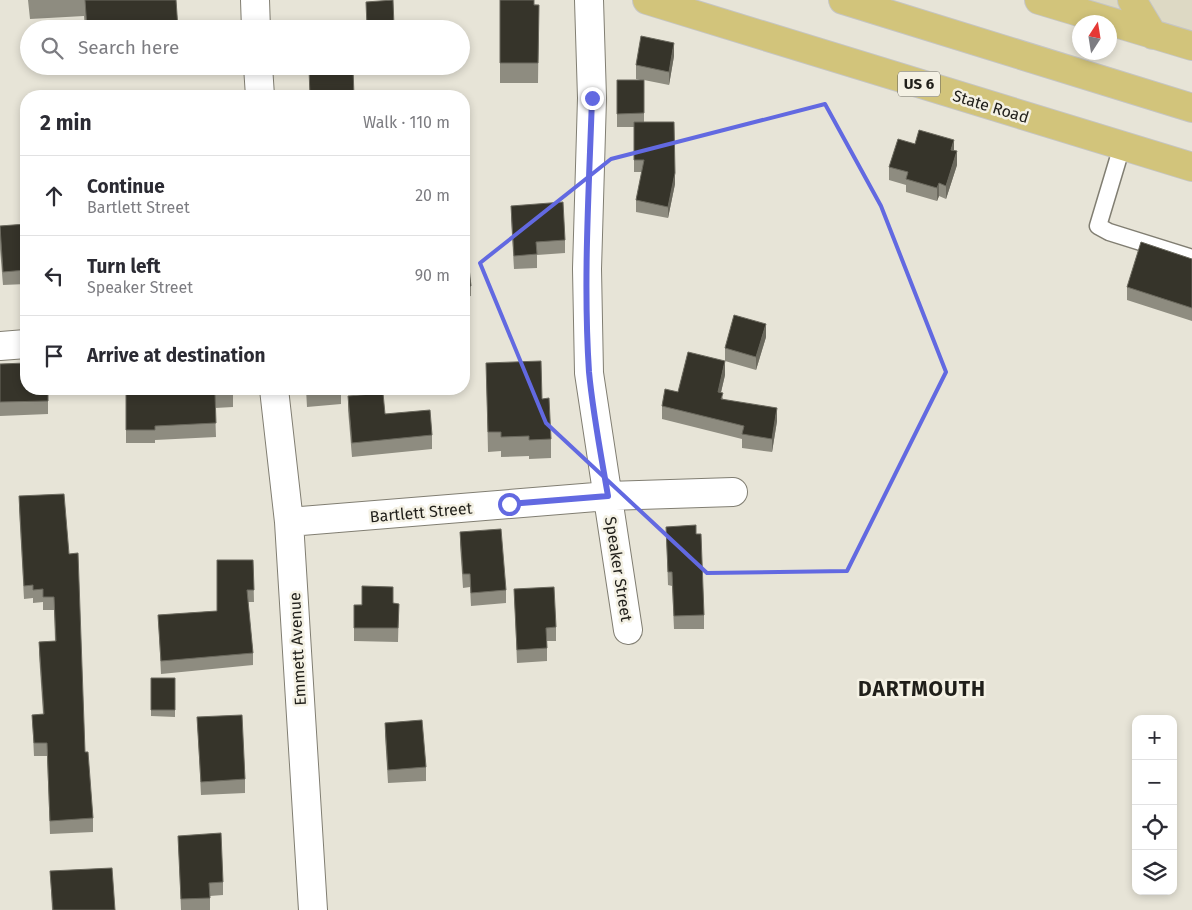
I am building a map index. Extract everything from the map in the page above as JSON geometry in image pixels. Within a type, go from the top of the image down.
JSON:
[{"type":"main road","name":"State Road","points":[[647,0],[1192,168]]},
{"type":"main road","points":[[843,0],[1192,108]]},
{"type":"main road","points":[[1039,0],[1192,46]]},
{"type":"main road","points":[[1132,0],[1154,35]]},
{"type":"street","points":[[255,0],[256,20]]},
{"type":"street","name":"Speaker Street","points":[[589,0],[592,98],[587,321],[591,390],[628,630]]},
{"type":"street","points":[[259,75],[260,90]]},
{"type":"street","points":[[0,346],[20,344]]},
{"type":"street","name":"Emmett Avenue","points":[[275,395],[289,522],[313,910]]},
{"type":"street","name":"Bartlett Street","points":[[289,522],[608,496],[733,492]]},
{"type":"lane","points":[[1122,146],[1098,226],[1109,232],[1192,258]]},
{"type":"highlighted area","points":[[825,104],[881,206],[946,372],[847,571],[707,573],[546,423],[480,263],[611,159]]},
{"type":"shaded area","points":[[1029,0],[1192,0],[1192,56],[1117,30],[1117,15],[1073,15]]},
{"type":"building","points":[[85,0],[176,0],[177,20],[86,20]]},
{"type":"building","points":[[393,0],[394,20],[367,20],[366,2]]},
{"type":"building","points":[[500,0],[534,0],[534,5],[539,5],[538,63],[500,63]]},
{"type":"building","points":[[641,36],[674,43],[669,72],[636,65]]},
{"type":"building","points":[[309,75],[353,75],[354,90],[310,90]]},
{"type":"building","points":[[617,80],[644,80],[644,113],[617,114]]},
{"type":"building","points":[[634,122],[674,122],[675,173],[668,207],[636,200],[644,160],[634,160]]},
{"type":"building","points":[[919,130],[954,140],[951,150],[957,151],[946,186],[939,183],[937,188],[906,179],[908,172],[889,167],[898,139],[915,144]]},
{"type":"building","points":[[563,202],[565,240],[536,242],[537,254],[514,256],[511,206]]},
{"type":"building","points":[[20,224],[20,271],[3,272],[0,226]]},
{"type":"building","points":[[1141,242],[1192,259],[1192,308],[1127,287]]},
{"type":"building","points":[[734,315],[766,324],[756,357],[725,348]]},
{"type":"building","points":[[688,352],[725,361],[718,392],[723,393],[721,399],[777,408],[772,439],[742,434],[744,426],[662,406],[665,389],[678,392]]},
{"type":"building","points":[[541,361],[542,399],[549,398],[551,439],[529,440],[529,436],[501,437],[501,432],[488,432],[486,363]]},
{"type":"building","points":[[20,363],[20,395],[48,395],[48,401],[0,402],[0,364]]},
{"type":"building","points":[[126,395],[215,395],[216,423],[155,426],[155,430],[126,430]]},
{"type":"building","points":[[383,395],[385,414],[430,410],[432,435],[352,443],[348,396]]},
{"type":"building","points":[[64,494],[69,554],[78,553],[85,752],[88,752],[93,818],[50,821],[47,743],[34,743],[32,715],[44,714],[39,642],[56,641],[54,597],[43,597],[43,589],[33,590],[33,585],[24,586],[19,496]]},
{"type":"building","points":[[696,525],[696,534],[701,534],[704,615],[674,616],[672,572],[668,572],[666,527]]},
{"type":"building","points":[[501,529],[506,590],[471,593],[470,574],[463,574],[460,532]]},
{"type":"building","points":[[217,560],[253,560],[254,590],[247,590],[253,653],[161,661],[158,615],[217,611]]},
{"type":"building","points":[[362,586],[393,587],[393,603],[399,604],[398,628],[354,628],[354,605],[362,605]]},
{"type":"building","points":[[554,587],[556,627],[546,628],[547,648],[517,650],[514,589]]},
{"type":"building","points":[[151,678],[175,678],[175,710],[151,710]]},
{"type":"building","points":[[242,715],[245,779],[201,782],[197,717]]},
{"type":"building","points":[[422,720],[426,767],[388,770],[385,723]]},
{"type":"building","points":[[221,833],[223,882],[209,883],[210,898],[181,899],[178,836]]},
{"type":"building","points":[[112,868],[115,910],[53,910],[50,871]]},
{"type":"district","name":"DARTMOUTH","points":[[922,689]]},
{"type":"route","points":[[509,504],[608,496],[594,414],[587,321],[592,98]]}]
